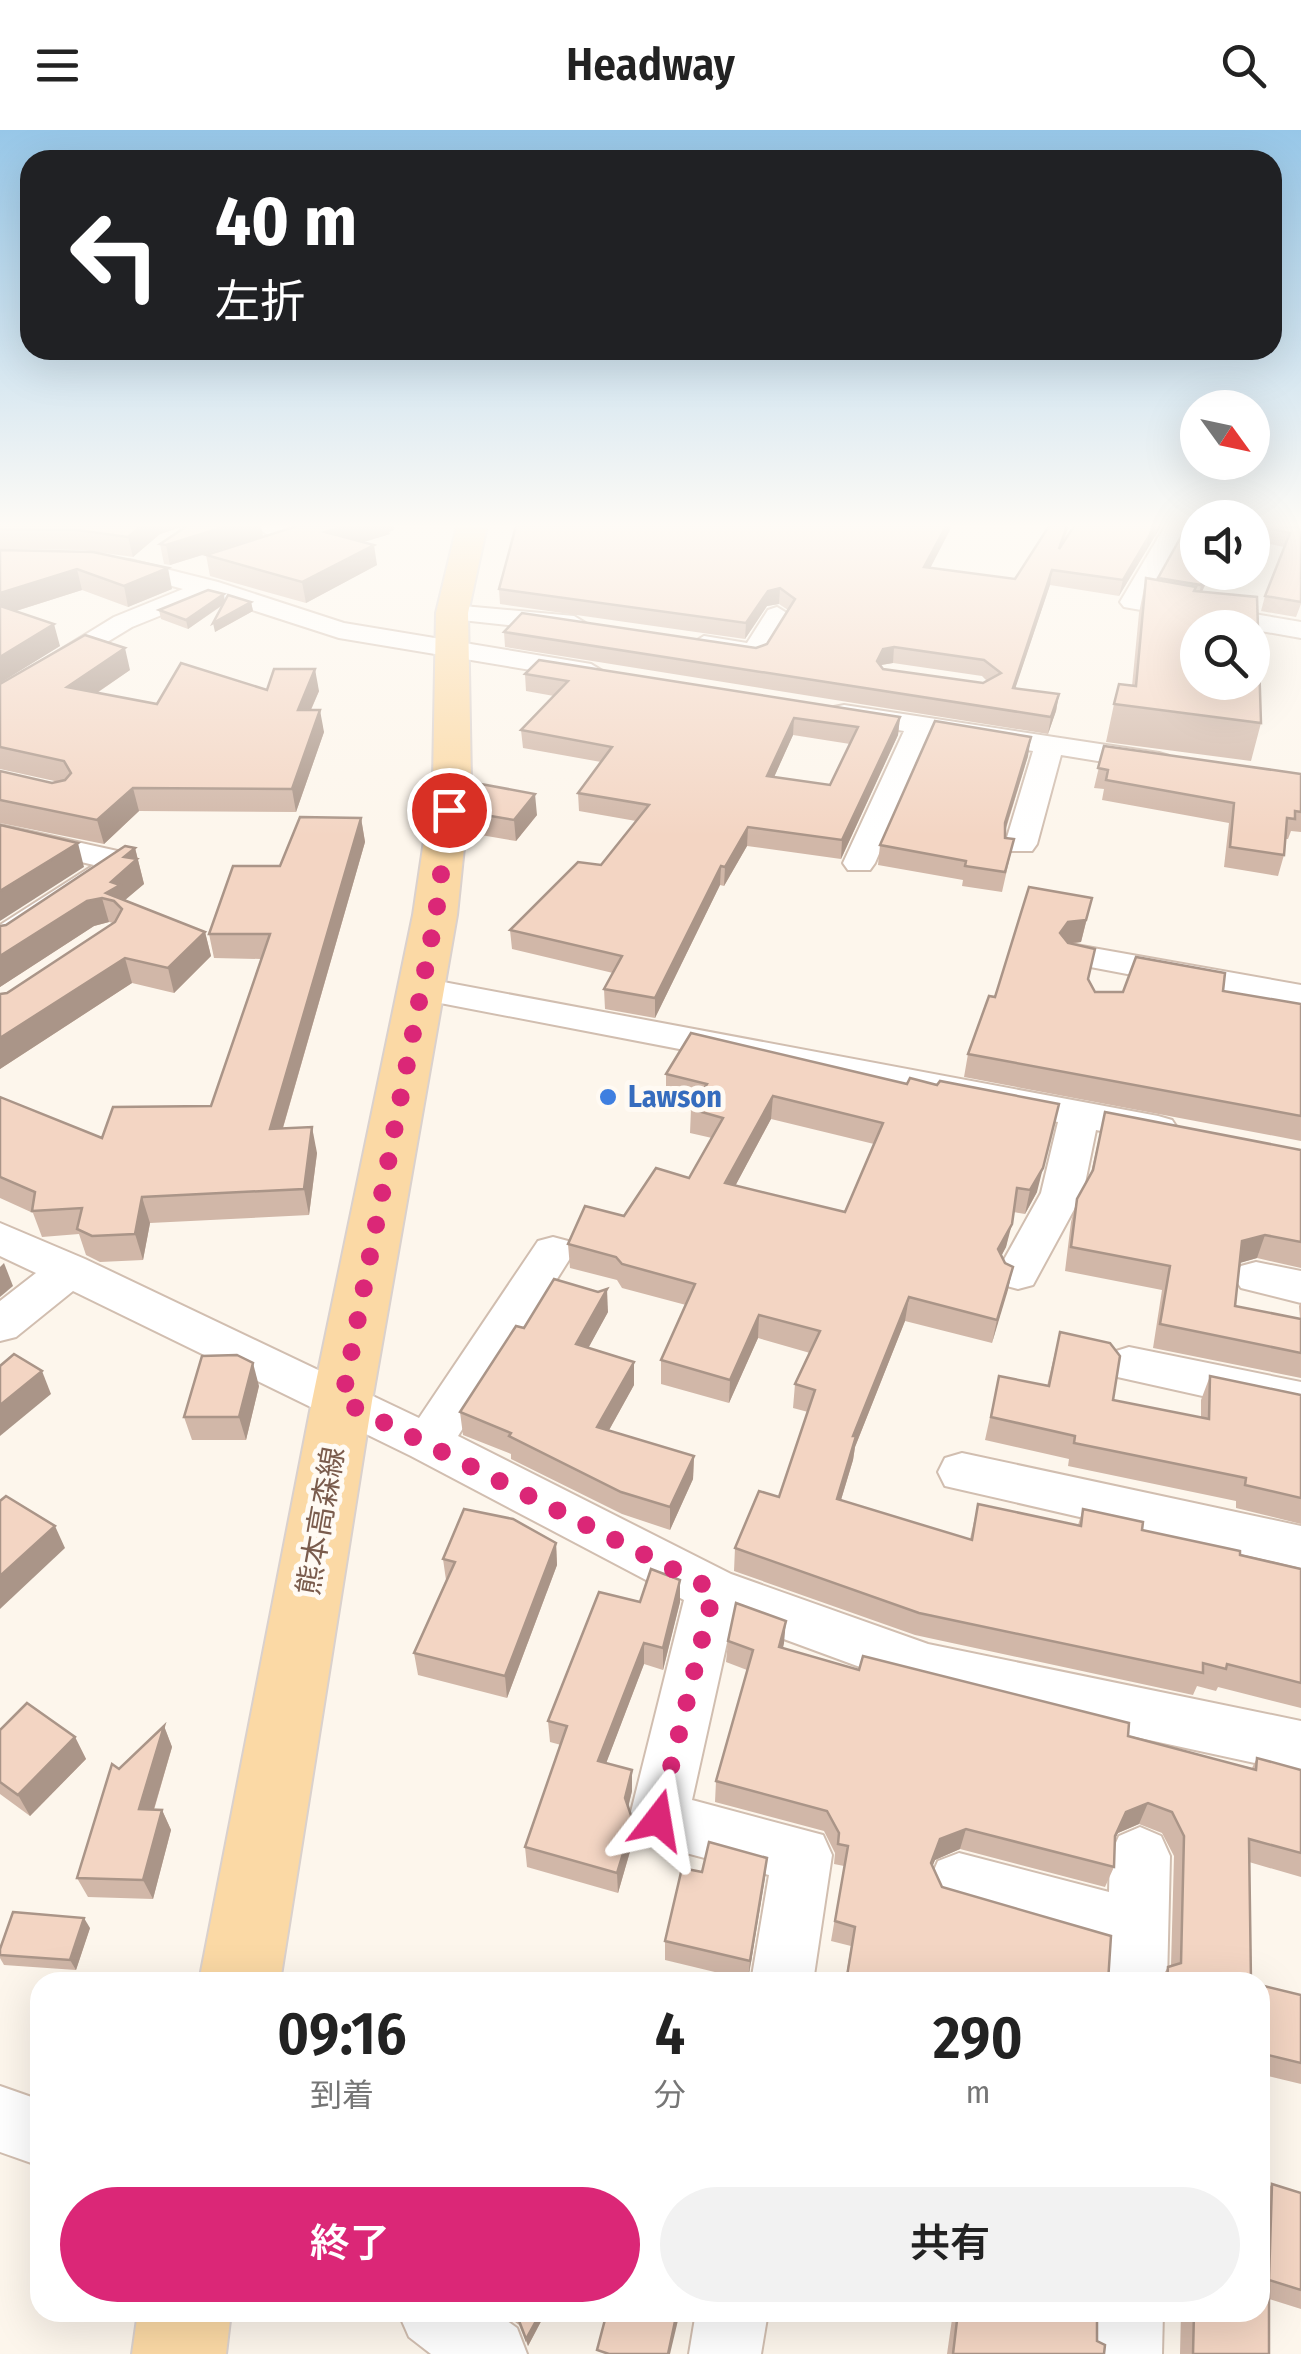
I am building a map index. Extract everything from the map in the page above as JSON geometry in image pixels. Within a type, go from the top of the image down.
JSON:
[{"type":"main road","name":"熊本高森線","points":[[241,1972],[447,842],[452,780],[451,632]]},
{"type":"main road","points":[[179,2354],[184,2322]]},
{"type":"street","points":[[0,698],[110,630]]},
{"type":"street","points":[[338,630],[567,630]]},
{"type":"street","points":[[681,640],[754,652],[768,630]]},
{"type":"street","points":[[451,632],[612,676]]},
{"type":"street","points":[[859,864],[941,698]]},
{"type":"street","points":[[826,710],[1186,765]]},
{"type":"street","points":[[1021,844],[1049,746]]},
{"type":"street","points":[[0,834],[111,859],[113,867],[0,940]]},
{"type":"street","points":[[1076,956],[1110,976],[1301,996]]},
{"type":"street","points":[[422,988],[1191,1136]]},
{"type":"street","points":[[1018,1274],[1062,1193],[1080,1114]]},
{"type":"street","points":[[0,1238],[428,1443],[714,1590],[928,1668],[1301,1746]]},
{"type":"street","points":[[428,1443],[544,1265],[584,1291]]},
{"type":"street","points":[[0,1324],[70,1270]]},
{"type":"street","points":[[1256,1277],[1301,1286]]},
{"type":"street","points":[[1129,1364],[1301,1400]]},
{"type":"street","points":[[962,1472],[1301,1547]]},
{"type":"street","points":[[714,1590],[658,1820],[802,1855],[784,1972]]},
{"type":"street","points":[[959,1882],[1137,1956],[1140,1856]]},
{"type":"street","points":[[0,2119],[30,2130]]},
{"type":"street","points":[[448,2322],[491,2354]]},
{"type":"street","points":[[726,2354],[731,2322]]},
{"type":"street","points":[[1126,2354],[1127,2322]]},
{"type":"building","points":[[0,630],[45,630],[0,657]]},
{"type":"building","points":[[634,630],[756,648],[767,644],[776,630],[1032,630],[1013,688],[1059,694],[1051,717],[504,632]],"holes":[[[894,647],[984,660],[1001,673],[983,683],[883,669],[877,661],[883,649]]]},
{"type":"building","points":[[1141,630],[1180,630],[1180,700],[1260,700],[1261,723],[1114,704],[1119,684],[1136,686]]},
{"type":"building","points":[[85,635],[125,648],[67,687],[157,704],[181,663],[267,690],[274,669],[315,669],[298,710],[320,710],[292,789],[133,788],[97,820],[0,800],[0,771],[52,783],[65,780],[71,773],[64,761],[0,747],[0,684]]},
{"type":"building","points":[[539,660],[900,717],[842,840],[748,827],[725,867],[721,866],[655,998],[604,989],[622,956],[510,930],[578,862],[601,865],[649,805],[578,793],[612,747],[521,730],[568,681],[525,674]],"holes":[[[794,718],[858,727],[830,785],[767,776]]]},
{"type":"building","points":[[935,721],[1031,737],[1005,823],[1005,838],[1014,839],[1005,872],[880,845]]},
{"type":"building","points":[[1104,746],[1301,774],[1301,812],[1295,811],[1295,819],[1287,818],[1284,855],[1230,847],[1234,803],[1106,780],[1108,770],[1098,768]]},
{"type":"building","points":[[481,784],[535,794],[514,820],[467,812],[469,799]]},
{"type":"building","points":[[300,817],[361,818],[270,1129],[312,1127],[304,1189],[142,1197],[135,1234],[92,1236],[77,1229],[82,1208],[32,1211],[35,1192],[0,1177],[0,1097],[102,1138],[113,1107],[211,1106],[270,934],[209,934],[233,866],[280,866]]},
{"type":"building","points":[[0,825],[78,843],[0,891]]},
{"type":"building","points":[[125,846],[135,848],[124,857],[137,859],[111,882],[120,885],[106,893],[205,932],[168,968],[125,958],[0,1038],[0,994],[115,922],[122,909],[114,901],[102,898],[87,901],[0,956],[0,926]]},
{"type":"building","points":[[1029,887],[1092,898],[1086,920],[1068,922],[1060,933],[1068,943],[1095,949],[1088,979],[1095,992],[1123,992],[1136,957],[1225,973],[1223,991],[1301,1004],[1301,1116],[968,1054],[989,996],[995,997]]},
{"type":"building","points":[[691,1033],[907,1084],[910,1078],[937,1085],[940,1081],[1059,1104],[1043,1168],[1030,1190],[1017,1188],[1012,1224],[998,1249],[1005,1263],[1013,1267],[997,1320],[909,1297],[853,1436],[837,1499],[972,1540],[978,1504],[1081,1526],[1083,1509],[1143,1522],[1142,1530],[1301,1569],[1301,1683],[1227,1664],[1226,1669],[1203,1663],[1203,1673],[919,1613],[735,1548],[759,1491],[779,1497],[815,1390],[795,1384],[820,1331],[759,1315],[730,1380],[661,1360],[695,1284],[568,1244],[585,1206],[624,1216],[656,1168],[689,1178],[723,1118],[691,1109],[707,1084],[666,1074]],"holes":[[[773,1096],[883,1123],[845,1212],[725,1183]]]},
{"type":"building","points":[[1105,1112],[1301,1150],[1301,1242],[1265,1235],[1242,1241],[1235,1306],[1301,1319],[1301,1353],[1160,1324],[1170,1266],[1071,1247],[1077,1199],[1093,1170]]},
{"type":"building","points":[[554,1279],[598,1292],[607,1289],[576,1344],[634,1362],[597,1427],[694,1456],[670,1507],[621,1492],[509,1436],[511,1433],[460,1412],[516,1326],[524,1328]]},
{"type":"building","points":[[1060,1332],[1110,1343],[1120,1356],[1113,1400],[1209,1419],[1210,1376],[1301,1395],[1301,1498],[1245,1485],[1246,1478],[1074,1443],[1075,1436],[991,1417],[999,1376],[1049,1386]]},
{"type":"building","points":[[14,1354],[42,1371],[0,1405],[0,1366]]},
{"type":"building","points":[[237,1355],[253,1363],[239,1417],[184,1417],[202,1356]]},
{"type":"building","points":[[6,1496],[55,1526],[0,1576],[0,1501]]},
{"type":"building","points":[[464,1509],[513,1519],[556,1543],[505,1676],[414,1653],[455,1562],[443,1559]]},
{"type":"building","points":[[651,1569],[680,1580],[663,1648],[644,1643],[598,1761],[632,1770],[625,1798],[633,1821],[617,1873],[525,1847],[567,1726],[548,1721],[599,1592],[640,1602]]},
{"type":"building","points":[[736,1603],[786,1621],[779,1647],[859,1670],[863,1656],[1129,1723],[1128,1736],[1256,1770],[1257,1758],[1301,1770],[1301,1853],[1249,1839],[1251,1972],[1168,1972],[1168,1967],[1181,1963],[1184,1836],[1172,1812],[1148,1803],[1126,1812],[1115,1836],[1114,1867],[966,1829],[940,1839],[931,1863],[942,1887],[1111,1936],[1109,1972],[848,1972],[855,1927],[835,1921],[848,1846],[838,1844],[839,1833],[827,1811],[716,1781],[753,1650],[728,1641]]},
{"type":"building","points":[[27,1703],[75,1737],[18,1795],[0,1782],[0,1730]]},
{"type":"building","points":[[164,1726],[139,1809],[162,1810],[143,1880],[77,1878],[112,1764],[119,1769]]},
{"type":"building","points":[[709,1842],[767,1858],[750,1961],[665,1941],[682,1868],[702,1872]]},
{"type":"building","points":[[13,1912],[84,1918],[70,1960],[0,1955]]},
{"type":"building","points":[[1270,1987],[1301,1995],[1301,2063],[1270,2055]]},
{"type":"building","points":[[1272,2184],[1301,2193],[1301,2290],[1270,2280]]},
{"type":"building","points":[[520,2322],[535,2322],[526,2339]]},
{"type":"building","points":[[604,2322],[675,2322],[668,2354],[609,2354],[597,2350]]},
{"type":"building","points":[[957,2322],[1097,2322],[1097,2341],[1105,2345],[1104,2354],[953,2354]]},
{"type":"building","points":[[1194,2322],[1269,2322],[1269,2354],[1193,2354]]},
{"type":"place","name":"Lawson","points":[[608,1097]]},
{"type":"route","points":[[449,810],[436,914],[342,1401],[714,1590],[658,1820]]}]
